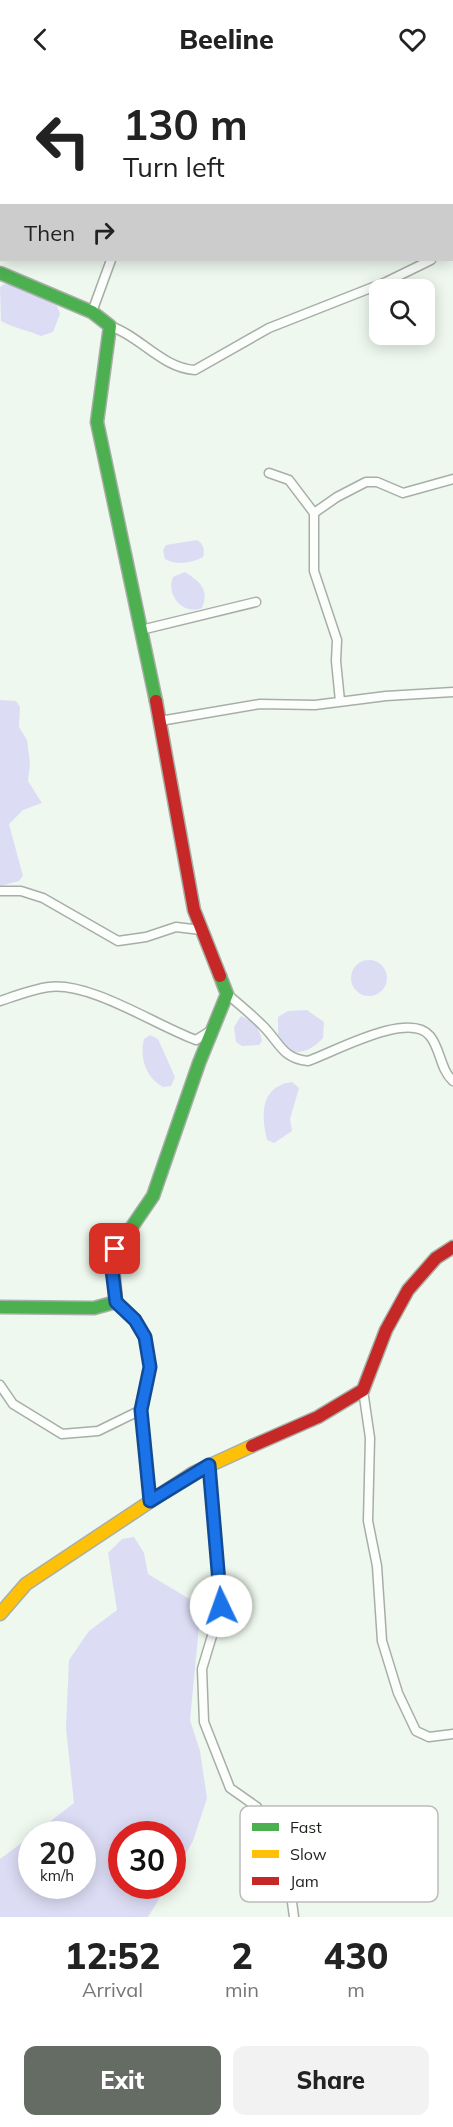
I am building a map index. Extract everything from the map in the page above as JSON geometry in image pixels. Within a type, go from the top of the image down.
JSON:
[{"type":"street","points":[[92,312],[111,261]]},
{"type":"street","points":[[0,273],[92,312],[110,326],[124,331],[168,362],[183,369],[195,370],[269,328],[386,282],[429,261]]},
{"type":"street","points":[[110,326],[97,422],[107,461],[125,565],[160,721],[194,910],[227,994],[265,1027],[286,1054],[296,1060],[308,1061],[382,1031],[410,1026],[421,1027],[430,1036],[446,1074],[453,1081]]},
{"type":"street","points":[[270,473],[289,480],[314,513],[314,571],[337,640],[336,661],[341,691],[340,701]]},
{"type":"street","points":[[314,513],[337,497],[366,482],[377,482],[403,493],[453,479]]},
{"type":"street","points":[[141,630],[256,602]]},
{"type":"street","points":[[160,721],[260,704],[315,705],[386,696],[453,692]]},
{"type":"street","points":[[0,891],[21,891],[43,898],[118,940],[146,937],[176,927],[201,930]]},
{"type":"street","points":[[0,1001],[38,989],[68,988],[88,992],[196,1040],[215,1029]]},
{"type":"street","points":[[150,1501],[141,1410],[150,1367],[145,1337],[135,1320],[116,1302],[112,1256],[153,1196],[199,1064],[215,1029],[227,994]]},
{"type":"street","points":[[453,1247],[443,1252],[404,1294],[377,1348],[363,1390],[370,1438],[368,1521],[377,1566],[382,1641],[398,1693],[416,1731],[429,1737],[453,1734]]},
{"type":"street","points":[[0,1308],[94,1308],[116,1302]]},
{"type":"street","points":[[0,1385],[13,1404],[62,1434],[98,1431],[141,1410]]},
{"type":"street","points":[[0,1614],[26,1584],[150,1501],[209,1465],[318,1417],[363,1390]]},
{"type":"street","points":[[209,1465],[221,1606],[202,1669],[204,1722],[230,1788],[255,1806]]},
{"type":"street","points":[[292,1902],[294,1917]]},
{"type":"water","points":[[4,284],[21,286],[57,306],[60,314],[53,332],[41,336],[1,321],[0,287]]},
{"type":"water","points":[[197,540],[203,547],[203,557],[184,563],[165,559],[163,550],[166,545]]},
{"type":"water","points":[[185,572],[202,586],[205,596],[202,608],[189,609],[174,597],[171,584],[173,577]]},
{"type":"water","points":[[0,700],[16,701],[20,707],[19,727],[27,740],[30,763],[28,781],[42,803],[23,810],[9,824],[23,876],[19,881],[0,886]]},
{"type":"water","points":[[369,960],[382,965],[387,978],[382,991],[369,996],[356,991],[351,978],[356,965]]},
{"type":"water","points":[[307,1010],[324,1022],[323,1038],[308,1050],[289,1051],[278,1035],[278,1017],[288,1011]]},
{"type":"water","points":[[241,1016],[258,1029],[262,1041],[259,1045],[242,1046],[236,1042],[234,1027]]},
{"type":"water","points":[[150,1035],[158,1039],[175,1077],[171,1086],[163,1087],[157,1083],[145,1067],[142,1053],[144,1039]]},
{"type":"water","points":[[292,1082],[299,1088],[290,1119],[292,1131],[274,1143],[267,1140],[264,1121],[265,1104],[274,1089]]},
{"type":"water","points":[[134,1537],[144,1553],[148,1574],[201,1606],[190,1720],[200,1751],[207,1798],[193,1841],[186,1853],[186,1821],[108,1821],[108,1899],[159,1899],[148,1917],[0,1917],[0,1859],[18,1846],[18,1899],[96,1899],[96,1821],[51,1821],[74,1803],[66,1728],[69,1660],[89,1631],[117,1610],[108,1553],[122,1539]]},
{"type":"traffic: fast","points":[[0,273],[92,312],[110,326],[97,422],[156,701]]},
{"type":"traffic: fast","points":[[0,1307],[94,1308],[116,1302],[112,1256],[153,1196],[199,1063],[227,994],[220,976]]},
{"type":"traffic: slow","points":[[0,1614],[26,1584],[193,1473],[252,1446]]},
{"type":"traffic: jam","points":[[156,701],[194,910],[220,976]]},
{"type":"traffic: jam","points":[[252,1446],[318,1417],[363,1390],[386,1330],[408,1290],[436,1258],[453,1247]]},
{"type":"route","points":[[115,1249],[111,1262],[117,1293],[116,1302],[135,1320],[145,1337],[150,1367],[141,1410],[149,1470],[150,1501],[209,1465],[221,1606]]}]
